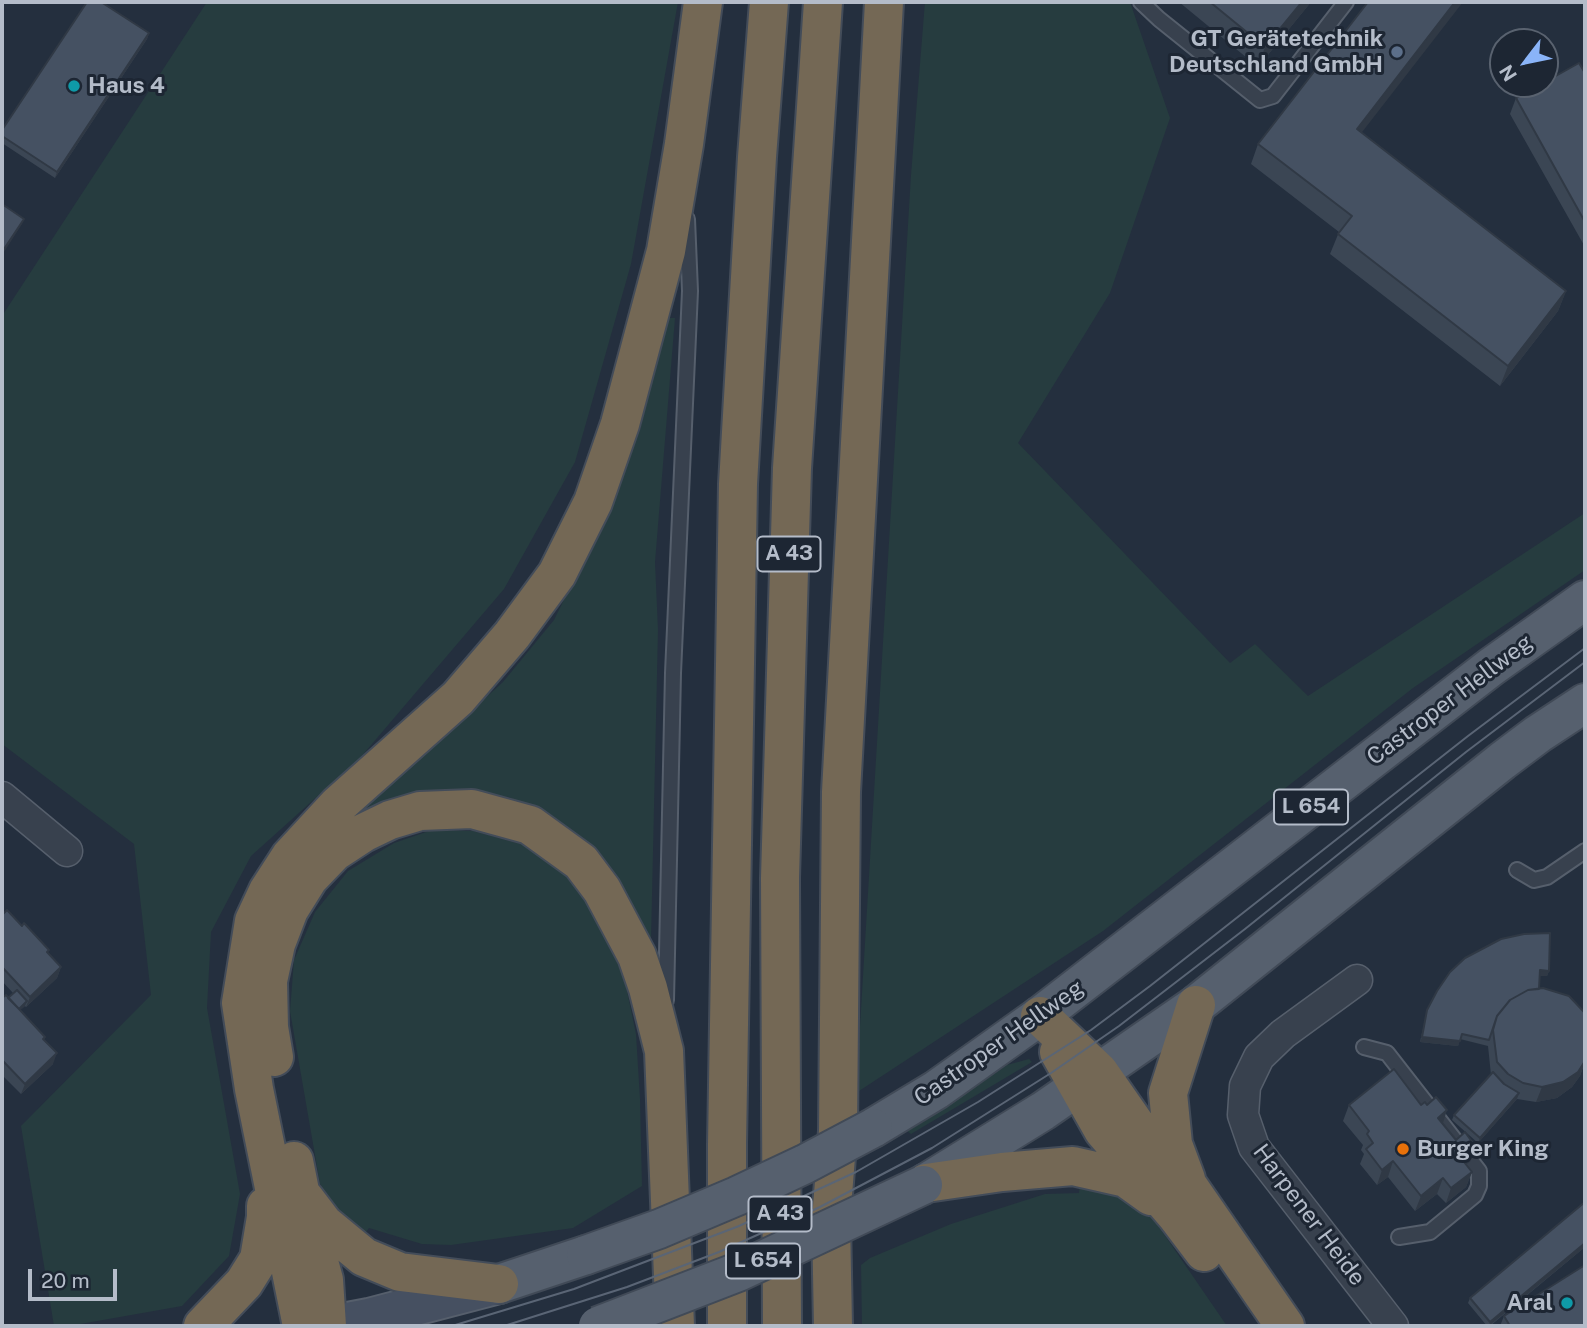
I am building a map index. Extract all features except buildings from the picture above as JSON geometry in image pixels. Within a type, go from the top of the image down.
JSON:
[{"type":"highway","points":[[302,1326],[254,1089],[241,1003],[254,921],[268,891],[290,857],[338,805],[458,698],[512,635],[557,574],[593,502],[620,424],[666,251],[703,2]]},
{"type":"highway","name":"A 43","points":[[727,1326],[728,1050],[738,484],[769,2]]},
{"type":"highway","name":"A 43","points":[[782,1326],[780,878],[792,468],[823,2]]},
{"type":"highway","points":[[850,1326],[847,1210],[855,1130],[841,792],[884,2]]},
{"type":"highway","points":[[327,1326],[324,1280],[299,1191],[269,1027],[268,981],[276,944],[289,910],[309,877],[334,852],[363,832],[421,810],[472,809],[530,825],[581,862],[602,890],[637,956],[664,1051],[675,1326]]},
{"type":"highway","points":[[1183,1201],[1168,1093],[1196,1005]]},
{"type":"highway","points":[[1040,1017],[1088,1080],[1152,1148],[1260,1326]]},
{"type":"highway","points":[[204,1326],[244,1283],[259,1259],[266,1217],[254,1089]]},
{"type":"highway","points":[[833,1326],[831,1220],[855,1130]]},
{"type":"highway","points":[[925,1184],[1002,1172],[1073,1166],[1126,1178],[1183,1201],[1285,1326]]},
{"type":"highway","points":[[299,1191],[324,1224],[363,1257],[400,1272],[499,1284]]},
{"type":"main road","name":"Castroper Hellweg","points":[[327,1326],[381,1315],[499,1284],[659,1229],[805,1164],[855,1130],[936,1090],[1040,1017],[1492,667],[1585,600]]},
{"type":"main road","name":"L 654","points":[[598,1326],[738,1272],[925,1184],[1088,1080],[1196,1005],[1502,761],[1585,703]]},
{"type":"street","points":[[2,797],[67,852]]},
{"type":"street","name":"Harpener Heide","points":[[1357,980],[1283,1034],[1259,1057],[1245,1086],[1243,1115],[1254,1147],[1393,1326]]},
{"type":"lane","points":[[1141,2],[1260,100],[1273,96],[1346,2]]},
{"type":"lane","points":[[664,1051],[673,673],[690,291],[684,144]]},
{"type":"lane","points":[[1517,870],[1534,880],[1547,877],[1585,851]]},
{"type":"lane","points":[[1364,1047],[1387,1053],[1479,1171],[1475,1195],[1430,1232],[1399,1237]]},
{"type":"green space","points":[[207,2],[678,2],[631,264],[575,462],[504,589],[360,758],[251,856],[211,932],[207,1008],[240,1194],[229,1256],[182,1306],[69,1326],[54,1326],[21,1126],[151,995],[134,844],[2,744],[2,316]]},
{"type":"green space","points":[[925,2],[1130,2],[1170,118],[1110,293],[1018,443],[1230,663],[1255,644],[1308,696],[1585,513],[1585,570],[1413,688],[1103,931],[856,1093],[911,175]]},
{"type":"green space","points":[[667,318],[675,318],[655,562],[658,630],[651,940],[646,944],[543,815],[509,797],[431,795],[342,823],[503,682],[554,620],[607,512],[640,430]]},
{"type":"green space","points":[[432,830],[473,831],[524,845],[566,876],[598,917],[625,981],[636,1034],[642,1186],[573,1228],[451,1245],[422,1244],[369,1228],[360,1240],[320,1184],[290,1011],[294,960],[315,912],[348,871],[394,843]]},
{"type":"green space","points":[[1029,1059],[1032,1062],[911,1134],[907,1131],[1007,1065]]},
{"type":"green space","points":[[1080,1181],[1144,1205],[1227,1326],[862,1326],[861,1265],[870,1258],[951,1224],[1045,1194],[1079,1193]]},
{"type":"tram line","points":[[452,1326],[574,1289],[739,1226],[856,1172],[978,1102],[1091,1030],[1150,986],[1468,736],[1585,648]]},
{"type":"tram line","points":[[504,1326],[627,1287],[719,1252],[820,1207],[932,1148],[1051,1073],[1119,1026],[1466,752],[1585,662]]},
{"type":"place","name":"GT Gerätetechnik Deutschland GmbH","points":[[1397,52]]},
{"type":"place","name":"Haus 4","points":[[74,86]]},
{"type":"place","name":"Burger King","points":[[1403,1149]]},
{"type":"place","name":"Aral","points":[[1567,1303]]}]
